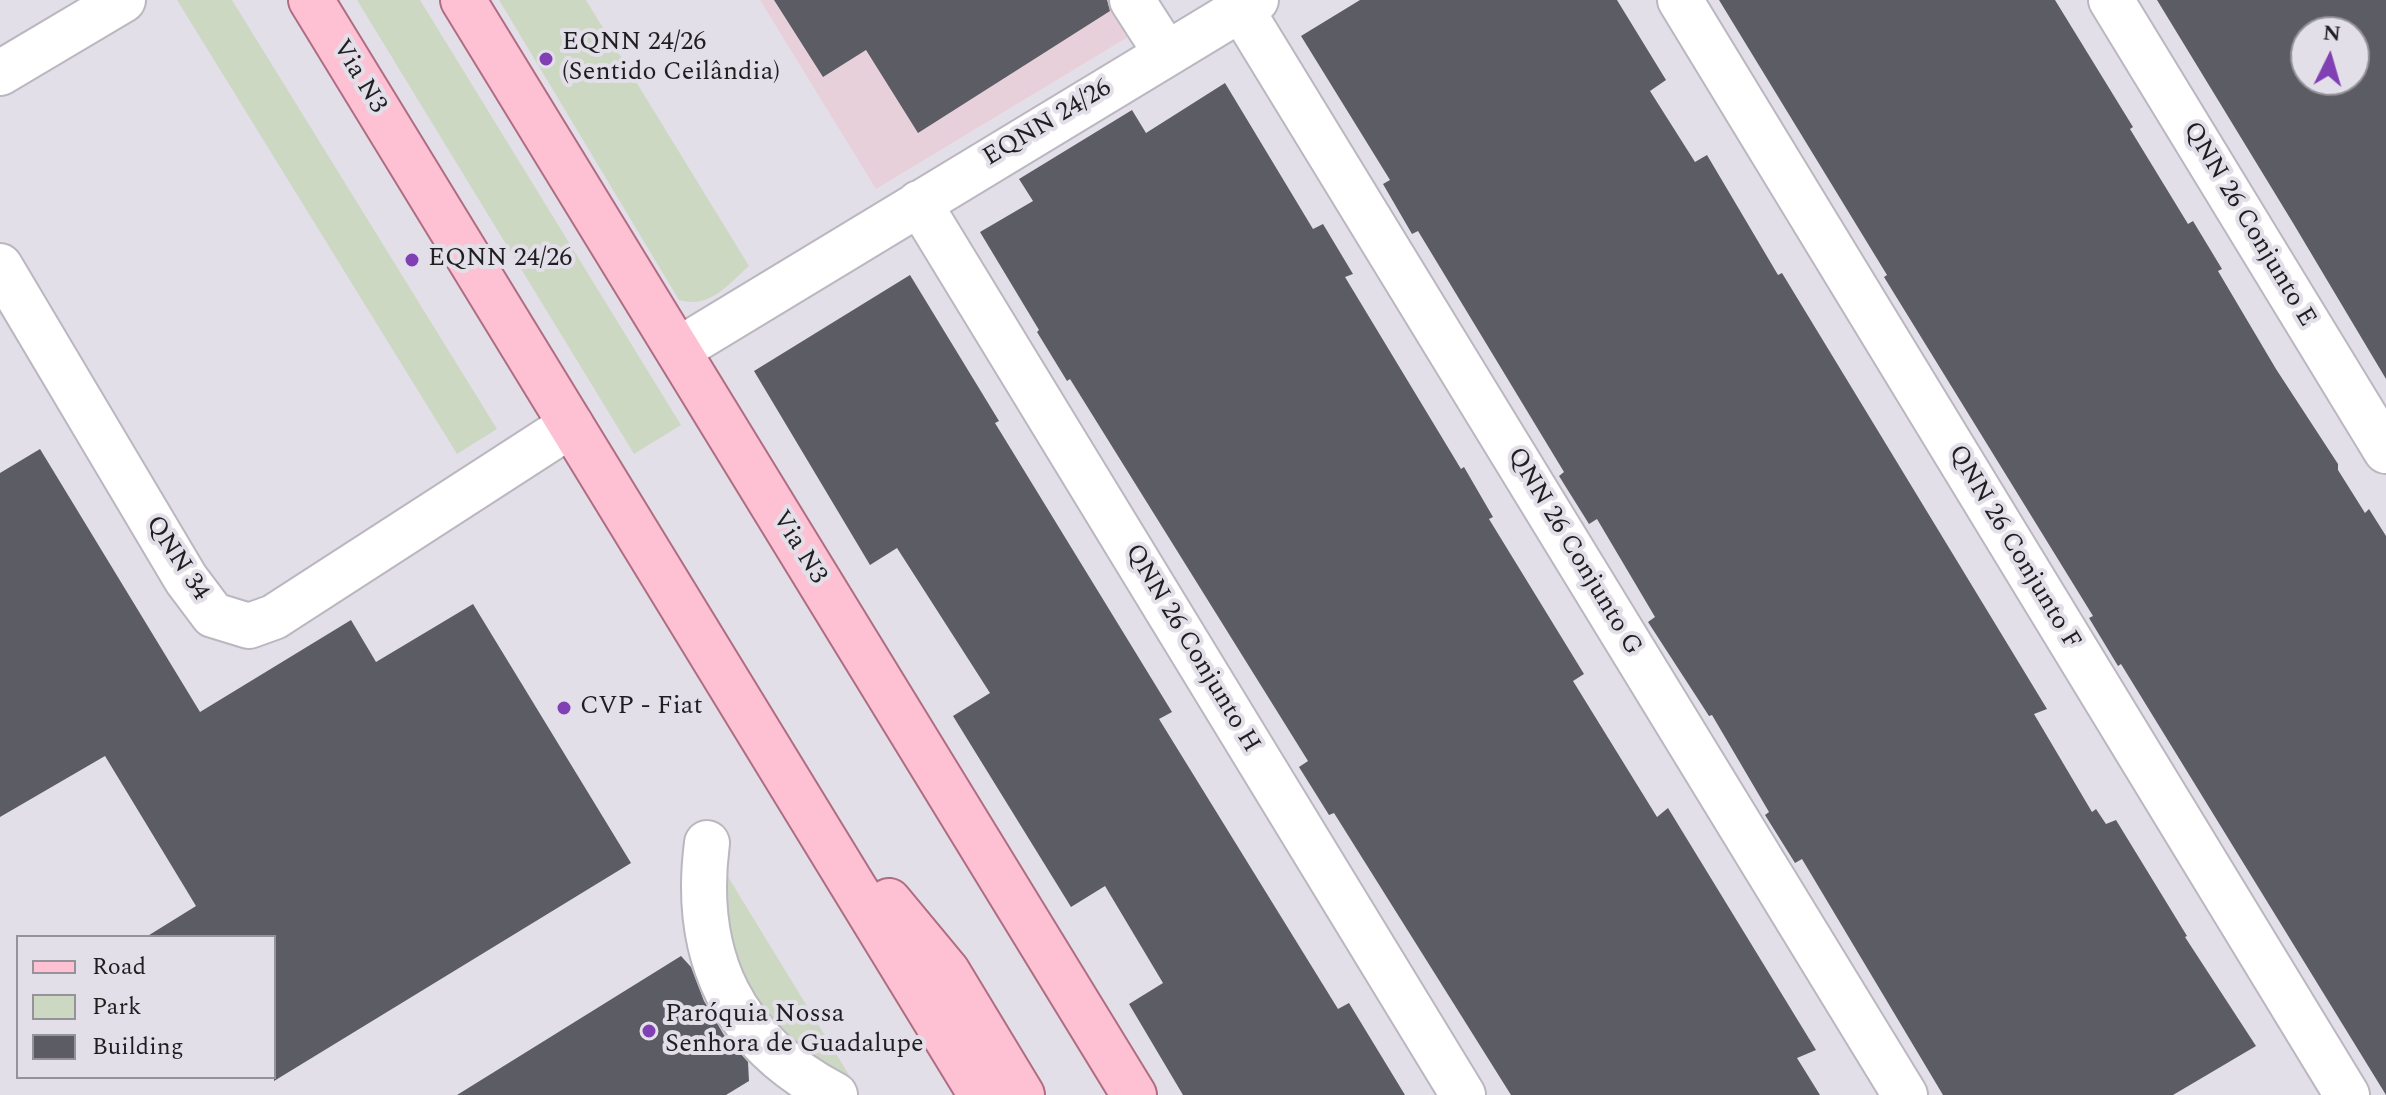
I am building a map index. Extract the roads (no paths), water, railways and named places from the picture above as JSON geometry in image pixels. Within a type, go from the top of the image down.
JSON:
[{"type":"main road","name":"Via N3","points":[[311,0],[981,1095]]},
{"type":"main road","name":"Via N3","points":[[463,0],[1134,1095]]},
{"type":"main road","points":[[793,786],[947,971],[1022,1095]]},
{"type":"street","points":[[0,73],[123,0]]},
{"type":"street","points":[[1132,0],[1166,53]]},
{"type":"street","name":"QNN 26 Conjunto F","points":[[1680,0],[2347,1095]]},
{"type":"street","name":"QNN 26 Conjunto E","points":[[2111,0],[2386,451]]},
{"type":"street","name":"EQNN 24/26","points":[[678,350],[1249,5]]},
{"type":"street","name":"QNN 26 Conjunto G","points":[[1249,5],[1905,1095]]},
{"type":"street","name":"QNN 26 Conjunto H","points":[[919,203],[1463,1095]]},
{"type":"street","name":"QNN 34","points":[[0,266],[186,579],[213,615],[249,626],[274,617],[571,425]]},
{"type":"street","points":[[707,843],[703,877],[705,922],[720,976],[735,1006],[755,1034],[779,1059],[807,1080],[835,1095]]},
{"type":"place","name":"EQNN 24/26 (Sentido Ceilândia)","points":[[546,59]]},
{"type":"place","name":"EQNN 24/26","points":[[412,260]]},
{"type":"place","name":"CVP - Fiat","points":[[564,708]]},
{"type":"place","name":"Paróquia Nossa Senhora de Guadalupe","points":[[649,1031]]}]
